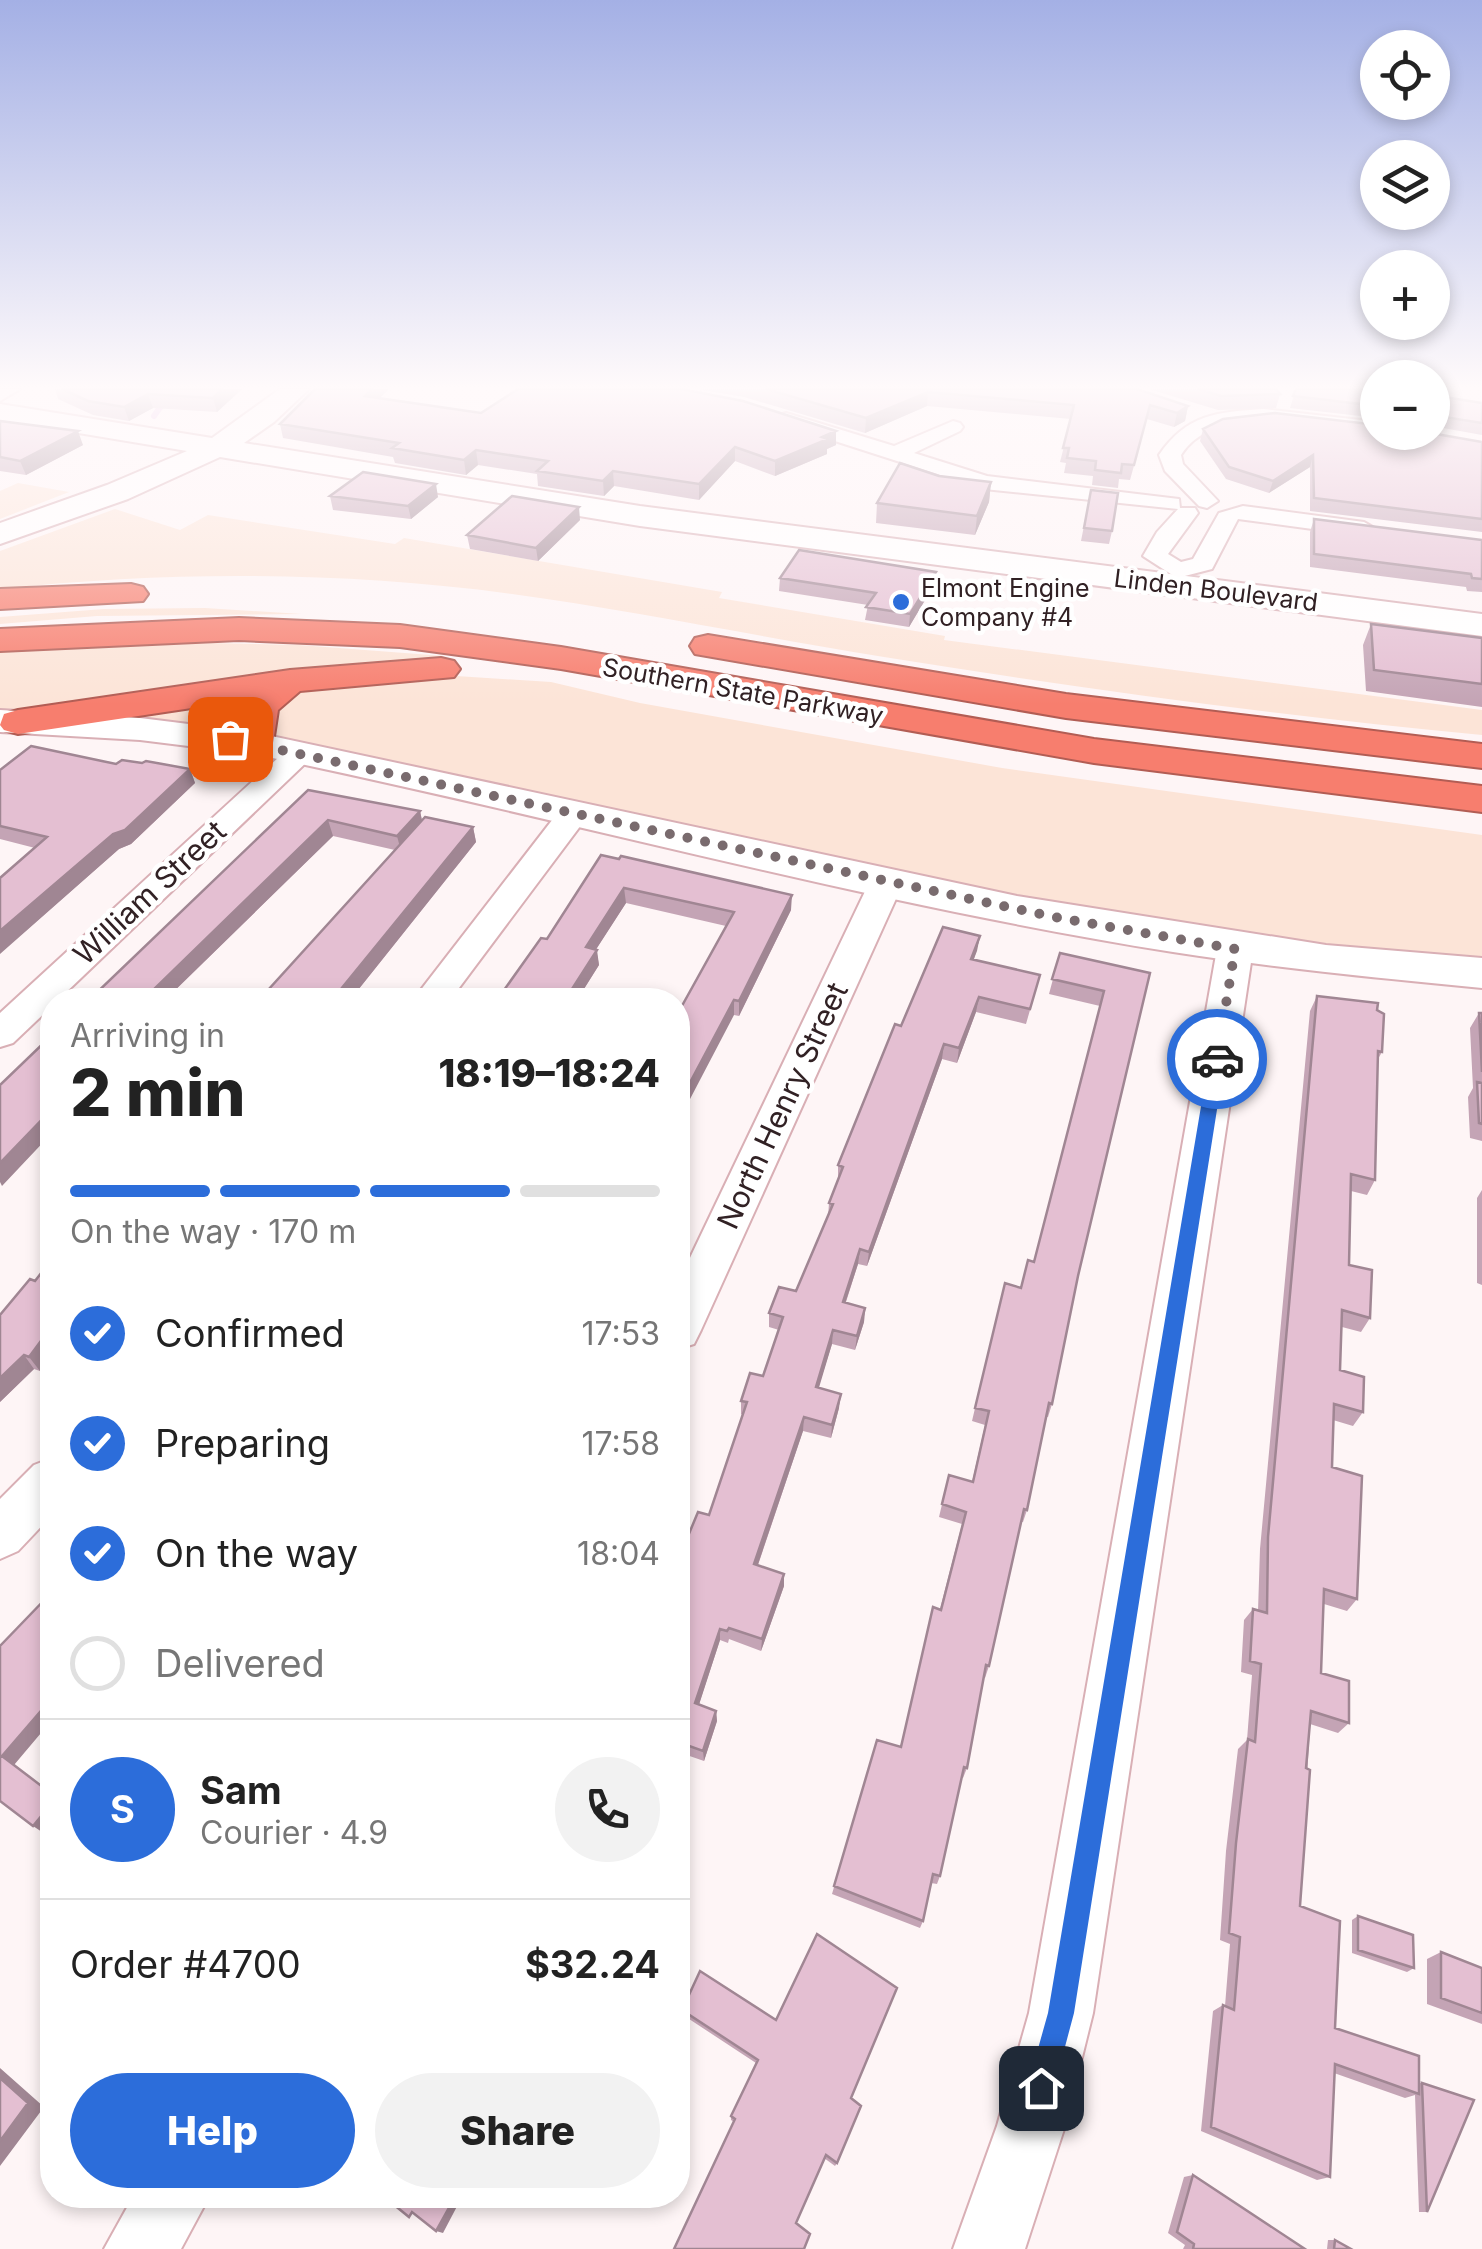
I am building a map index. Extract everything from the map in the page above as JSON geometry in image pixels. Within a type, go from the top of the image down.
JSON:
[{"type":"highway","points":[[0,598],[166,592]]},
{"type":"highway","points":[[0,606],[111,595]]},
{"type":"highway","name":"Southern State Parkway","points":[[0,640],[239,629],[400,636],[574,660],[1094,751],[1482,799]]},
{"type":"highway","name":"Southern State Parkway","points":[[670,639],[1084,708],[1482,756]]},
{"type":"highway","points":[[6,726],[290,681],[418,669],[489,670],[721,706],[906,721]]},
{"type":"highway","points":[[253,742],[252,720],[257,708],[290,681]]},
{"type":"highway","points":[[1094,751],[1290,797],[1482,822]]},
{"type":"main road","points":[[0,534],[107,494]]},
{"type":"main road","name":"Linden Boulevard","points":[[508,494],[640,516],[1175,578],[1482,625]]},
{"type":"street","points":[[1086,494],[1188,506],[1235,505],[1235,515],[1203,564],[1175,578],[1155,556],[1188,506]]},
{"type":"street","points":[[1183,494],[1188,506]]},
{"type":"street","points":[[1235,515],[1388,532]]},
{"type":"street","points":[[6,726],[140,729],[253,742],[1054,917],[1235,949],[1482,973]]},
{"type":"street","name":"William Street","points":[[49,988],[301,752]]},
{"type":"street","points":[[441,988],[574,813]]},
{"type":"street","name":"North Henry Street","points":[[690,1304],[887,881]]},
{"type":"street","points":[[989,2249],[1031,2126],[1061,2013],[1235,949]]},
{"type":"street","name":"William Street","points":[[0,1034],[40,997]]},
{"type":"street","points":[[0,1534],[40,1493]]},
{"type":"street","points":[[140,2249],[167,2208]]},
{"type":"shaded area","points":[[0,494],[64,494],[0,519]]},
{"type":"shaded area","points":[[115,509],[180,530],[208,515],[395,544],[404,538],[722,592],[719,598],[945,636],[944,640],[1482,710],[1482,735],[1033,680],[605,608],[448,586],[256,576],[128,579],[0,589],[0,551]]},
{"type":"shaded area","points":[[205,608],[302,614],[97,616],[0,624],[0,617],[104,609]]},
{"type":"shaded area","points":[[211,643],[444,656],[441,662],[0,713],[0,652]]},
{"type":"shaded area","points":[[441,675],[551,682],[640,703],[1002,768],[1482,835],[1482,963],[1326,950],[1131,920],[286,740],[274,735],[265,716],[294,690]]},
{"type":"shaded area","points":[[252,695],[233,730],[115,716]]},
{"type":"building","points":[[333,494],[423,494],[408,506],[330,496]]},
{"type":"building","points":[[882,494],[986,494],[977,516],[877,503]]},
{"type":"building","points":[[1090,494],[1118,494],[1112,531],[1084,528]]},
{"type":"building","points":[[1314,494],[1482,494],[1482,519],[1314,498]]},
{"type":"building","points":[[512,496],[579,507],[536,548],[467,535]]},
{"type":"building","points":[[1314,519],[1482,540],[1482,579],[1472,578],[1471,574],[1314,554]]},
{"type":"building","points":[[799,550],[936,572],[910,614],[866,607],[876,593],[780,578]]},
{"type":"building","points":[[1371,624],[1482,638],[1482,684],[1374,670]]},
{"type":"building","points":[[31,746],[116,764],[122,760],[146,761],[190,769],[125,830],[113,834],[0,931],[0,878],[47,837],[0,826],[0,770]]},
{"type":"building","points":[[308,790],[420,811],[397,836],[328,820],[155,988],[102,988]]},
{"type":"building","points":[[425,817],[473,827],[342,988],[270,988]]},
{"type":"building","points":[[601,855],[619,859],[621,856],[792,895],[739,1001],[734,1000],[690,1082],[690,991],[734,912],[624,888],[586,947],[597,950],[573,988],[506,988],[541,938],[547,939]]},
{"type":"building","points":[[943,927],[980,936],[971,959],[1040,975],[1030,1009],[979,997],[959,1048],[944,1044],[869,1252],[860,1249],[843,1302],[865,1308],[857,1336],[833,1330],[816,1387],[841,1394],[832,1425],[804,1417],[754,1564],[784,1574],[762,1639],[729,1628],[720,1629],[695,1703],[716,1711],[703,1751],[690,1746],[690,1531],[698,1512],[709,1515],[747,1402],[741,1401],[750,1373],[763,1376],[783,1317],[769,1313],[779,1287],[796,1291],[833,1204],[829,1203],[843,1167],[838,1165],[895,1024],[901,1026]]},
{"type":"building","points":[[1060,953],[1150,973],[1027,1510],[1024,1509],[989,1666],[986,1665],[967,1768],[964,1767],[940,1876],[933,1874],[923,1921],[834,1886],[877,1740],[901,1747],[933,1607],[941,1610],[966,1512],[942,1504],[949,1475],[973,1482],[989,1411],[975,1408],[1005,1283],[1021,1288],[1028,1260],[1034,1262],[1104,991],[1052,979]]},
{"type":"building","points":[[1317,996],[1378,1003],[1377,1010],[1384,1014],[1382,1052],[1378,1051],[1375,1180],[1351,1174],[1349,1265],[1372,1270],[1370,1318],[1342,1310],[1340,1370],[1364,1377],[1363,1412],[1334,1404],[1332,1467],[1362,1476],[1357,1599],[1324,1589],[1321,1673],[1349,1681],[1349,1723],[1311,1711],[1300,1906],[1340,1921],[1335,2028],[1419,2056],[1419,2094],[1335,2064],[1330,2177],[1211,2127],[1223,2005],[1234,2010],[1240,1937],[1229,1933],[1236,1843],[1248,1739],[1255,1742],[1261,1664],[1250,1661],[1253,1609],[1267,1613],[1268,1537]]},
{"type":"building","points":[[1479,1013],[1482,1013],[1482,1072]]},
{"type":"building","points":[[40,1047],[40,1121],[0,1163],[0,1085]]},
{"type":"building","points":[[1477,1082],[1482,1083],[1482,1124],[1479,1123]]},
{"type":"building","points":[[40,1275],[40,1342],[29,1357],[24,1355],[0,1378],[0,1315],[30,1279],[35,1281]]},
{"type":"building","points":[[40,1604],[40,1712],[2,1756],[40,1785],[40,1818],[33,1826],[0,1801],[0,1646]]},
{"type":"building","points":[[1358,1916],[1413,1935],[1414,1968],[1358,1950]]},
{"type":"building","points":[[817,1934],[897,1988],[851,2098],[861,2106],[837,2163],[826,2155],[796,2223],[810,2234],[804,2249],[674,2249],[758,2060],[690,2015],[690,1993],[700,1971],[776,2020]]},
{"type":"building","points":[[1441,1952],[1482,1968],[1482,2013],[1441,1998]]},
{"type":"building","points":[[0,2078],[28,2103],[0,2141]]},
{"type":"building","points":[[1422,2083],[1474,2100],[1427,2212]]},
{"type":"building","points":[[1193,2175],[1305,2249],[1193,2249],[1194,2244],[1177,2232]]},
{"type":"building","points":[[398,2208],[449,2208],[436,2231],[412,2212],[409,2217]]},
{"type":"building","points":[[1335,2240],[1351,2249],[1334,2249]]},
{"type":"way so far","points":[[230,739],[1054,917],[1235,949],[1217,1059]]},
{"type":"place","name":"Elmont Engine Company #4","points":[[901,602]]},
{"type":"route","points":[[1041,2088],[1061,2013],[1217,1059]]}]
